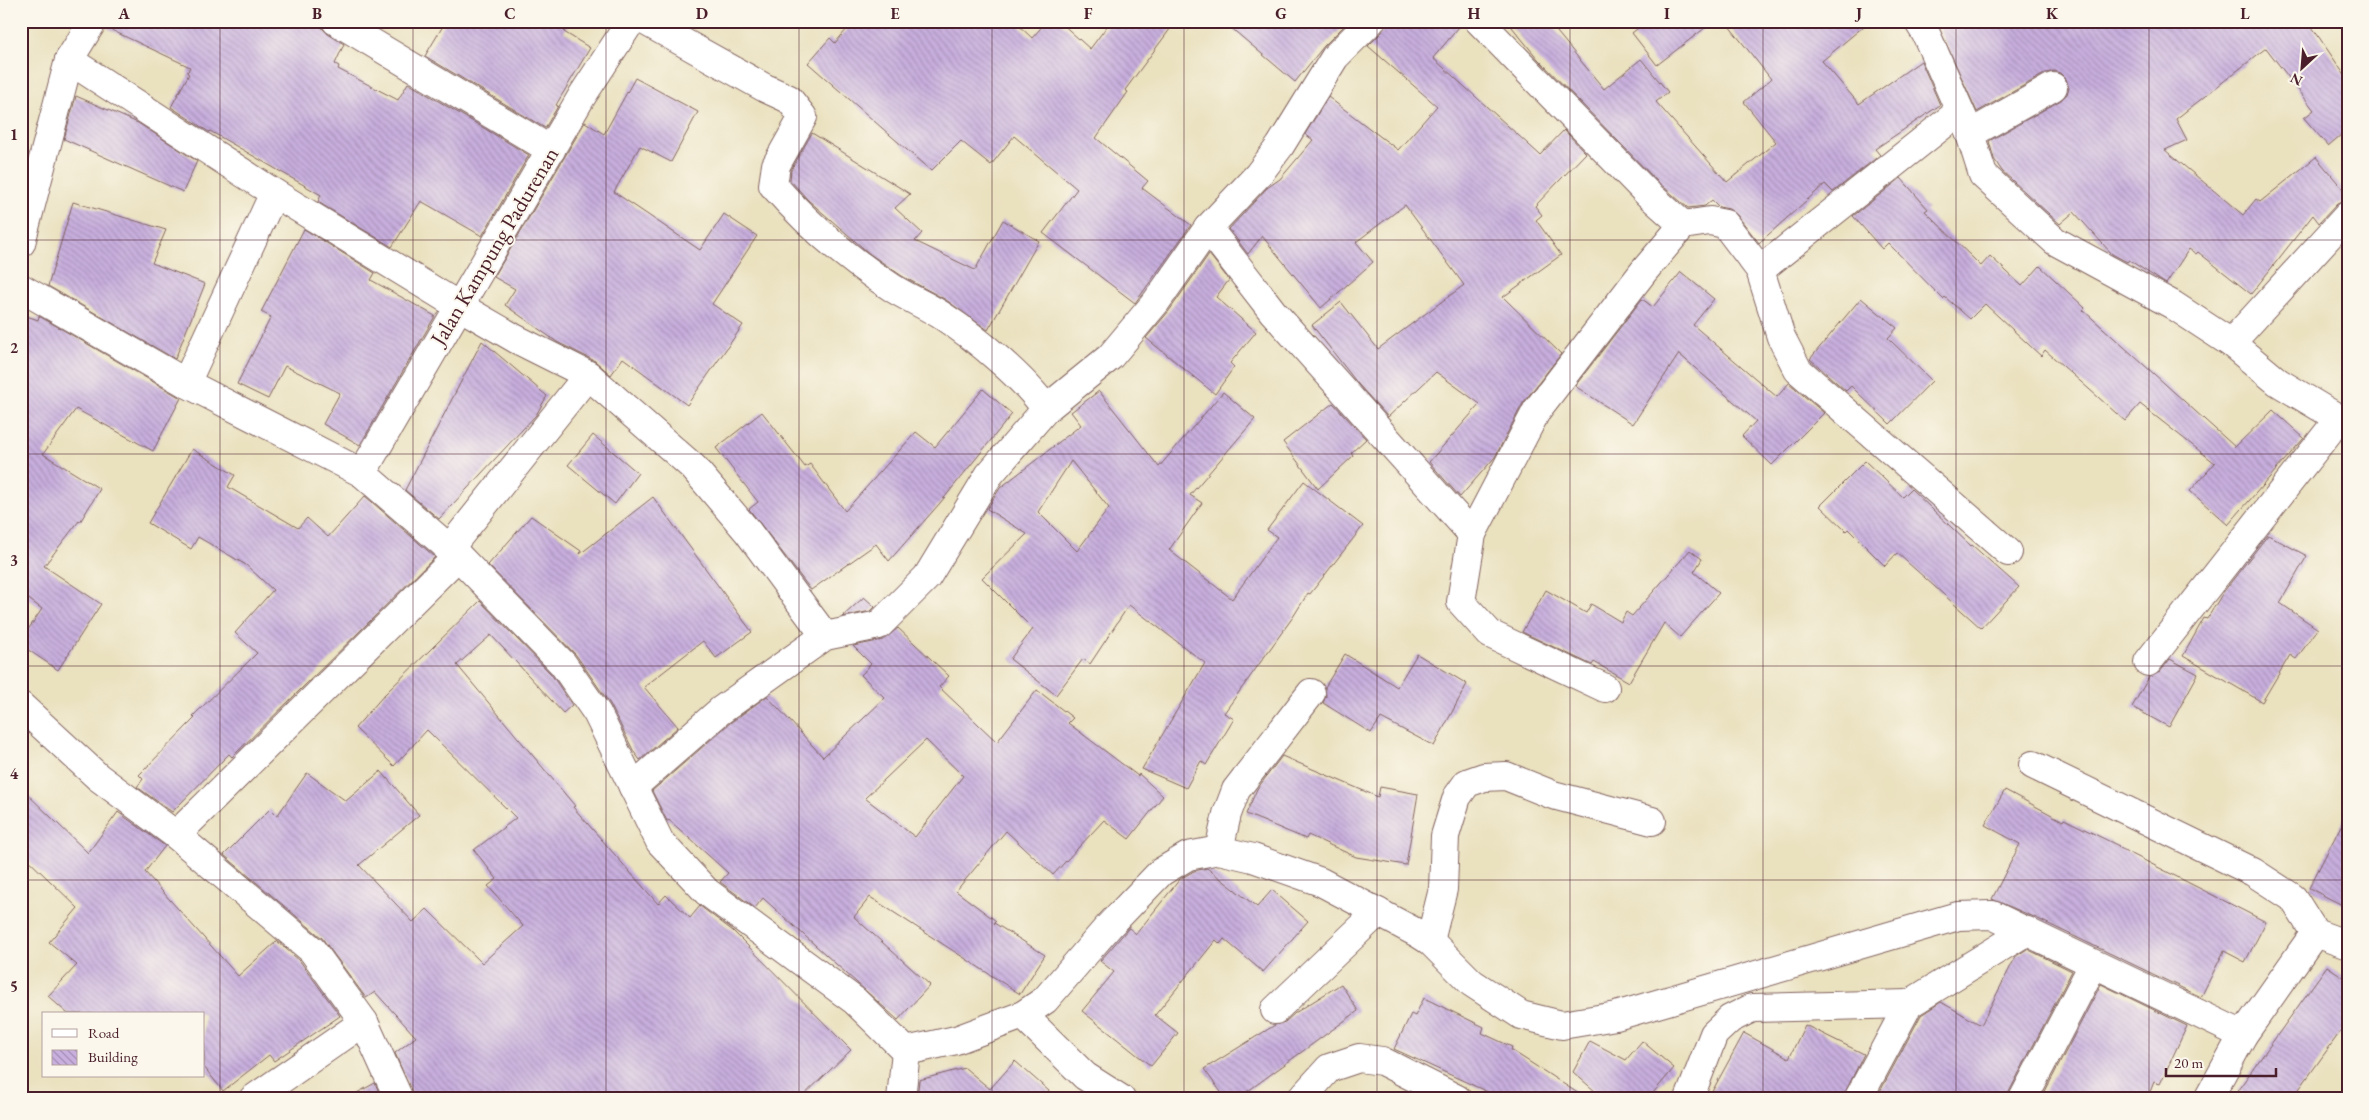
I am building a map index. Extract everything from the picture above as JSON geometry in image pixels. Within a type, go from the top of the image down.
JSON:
[{"type":"street","points":[[21,243],[69,60],[93,21]]},
{"type":"street","points":[[336,21],[551,150]]},
{"type":"street","name":"Jalan Kampung Padurenan","points":[[362,472],[551,150],[631,21]]},
{"type":"street","points":[[645,21],[765,88],[789,99],[803,117],[776,165],[773,185],[796,212],[843,252],[894,289],[944,317],[1034,392],[1046,409]]},
{"type":"street","points":[[633,786],[720,710],[826,636],[879,625],[927,577],[989,474],[1046,409],[1110,357],[1156,302],[1208,228],[1258,175],[1280,146],[1335,57],[1371,21]]},
{"type":"street","points":[[1479,21],[1646,193],[1683,226]]},
{"type":"street","points":[[1918,21],[1926,34],[1964,123],[1983,175],[2055,241],[2172,305],[2231,342],[2278,382],[2343,422],[2148,662]]},
{"type":"street","points":[[69,60],[274,193],[458,306],[516,339],[588,375],[694,467],[748,532],[826,636]]},
{"type":"street","points":[[1760,270],[1964,123],[2053,87]]},
{"type":"street","points":[[186,382],[274,193]]},
{"type":"street","points":[[2231,342],[2348,215]]},
{"type":"street","points":[[1605,688],[1490,634],[1461,602],[1472,534],[1538,410],[1644,271],[1683,226],[1710,221],[1725,224],[1760,270],[1781,337],[1798,370],[2008,552]]},
{"type":"street","points":[[1208,228],[1273,312],[1472,534]]},
{"type":"street","points":[[21,288],[186,382],[362,472],[453,553],[563,664],[597,712],[660,842],[707,892],[855,1001],[906,1051]]},
{"type":"street","points":[[176,835],[453,553],[588,375]]},
{"type":"street","points":[[1220,850],[1227,814],[1236,790],[1311,693]]},
{"type":"street","points":[[21,706],[98,777],[176,835],[312,950],[364,1022],[399,1099]]},
{"type":"street","points":[[2033,765],[2253,872],[2293,898],[2315,933],[2348,945]]},
{"type":"street","points":[[1430,941],[1443,889],[1445,836],[1457,797],[1467,783],[1484,777],[1506,776],[1553,795],[1652,820]]},
{"type":"street","points":[[906,1051],[956,1040],[1023,1015],[1045,1000],[1109,926],[1161,872],[1188,856],[1220,850],[1253,858],[1321,882],[1430,941],[1472,983],[1521,1015],[1562,1025],[1616,1016],[1958,916],[1992,915],[2092,965],[2243,1035]]},
{"type":"street","points":[[1275,1010],[1378,912]]},
{"type":"street","points":[[1858,1099],[1909,1004],[2026,931]]},
{"type":"street","points":[[2208,1099],[2243,1035],[2315,933]]},
{"type":"street","points":[[2023,1099],[2092,965]]},
{"type":"street","points":[[1689,1099],[1714,1034],[1730,1020],[1752,1008],[1909,1004]]},
{"type":"street","points":[[1023,1015],[1085,1076],[1121,1099]]},
{"type":"street","points":[[253,1099],[364,1022]]},
{"type":"street","points":[[901,1099],[906,1051]]},
{"type":"street","points":[[1300,1099],[1328,1068],[1358,1058],[1382,1061],[1457,1099]]},
{"type":"building","points":[[109,21],[320,21],[323,29],[328,34],[344,44],[335,64],[339,66],[338,69],[398,100],[408,83],[529,155],[482,236],[421,201],[392,247],[318,202],[321,195],[209,132],[171,107],[189,74],[187,73],[190,67],[107,28]]},
{"type":"building","points":[[446,21],[571,21],[564,32],[590,48],[556,105],[558,106],[545,128],[425,56]]},
{"type":"building","points":[[854,21],[1014,21],[1032,38],[1047,21],[1059,21],[1090,49],[1111,21],[1176,21],[1125,90],[1128,92],[1096,138],[1148,181],[1142,188],[1191,225],[1135,303],[1043,233],[1077,189],[1014,136],[991,165],[961,141],[931,171],[808,63],[830,38],[835,43]]},
{"type":"building","points":[[1223,21],[1349,21],[1324,46],[1295,82]]},
{"type":"building","points":[[1386,21],[1464,21],[1433,58],[1540,155],[1564,130],[1586,153],[1535,206],[1542,215],[1536,220],[1561,255],[1503,297],[1561,354],[1523,403],[1495,457],[1460,497],[1429,462],[1480,404],[1436,372],[1388,417],[1358,384],[1312,325],[1341,302],[1378,349],[1464,285],[1405,205],[1356,242],[1373,262],[1321,308],[1262,236],[1248,254],[1229,229],[1267,188],[1280,179],[1313,140],[1305,134],[1328,97],[1398,150],[1437,106],[1368,46],[1382,32]]},
{"type":"building","points":[[1507,21],[1548,21],[1604,89],[1641,59],[1668,92],[1656,102],[1727,182],[1776,142],[1744,102],[1771,79],[1725,21],[1870,21],[1822,61],[1859,104],[1921,61],[1940,105],[1875,149],[1880,155],[1833,192],[1825,184],[1759,243],[1737,215],[1729,209],[1719,207],[1712,200],[1705,206],[1688,208],[1658,182],[1538,59]]},
{"type":"building","points":[[1647,21],[1714,21],[1657,65],[1632,33]]},
{"type":"building","points":[[1936,21],[2308,21],[2348,80],[2348,129],[2328,146],[2304,118],[2314,110],[2266,48],[2176,119],[2187,140],[2165,150],[2243,215],[2256,199],[2260,202],[2316,157],[2348,195],[2348,200],[2337,204],[2319,223],[2313,215],[2251,294],[2198,252],[2196,254],[2189,249],[2166,284],[2129,260],[2127,262],[2112,254],[2074,212],[2060,224],[2002,171],[1994,159],[1989,141],[2061,100],[2067,94],[2069,88],[2066,79],[2060,73],[2054,71],[2046,73],[1977,112]]},
{"type":"building","points":[[635,78],[698,112],[671,162],[640,146],[614,192],[700,250],[724,214],[757,236],[712,304],[743,325],[687,405],[623,358],[611,375],[595,361],[557,342],[505,305],[515,289],[494,277],[585,122],[604,134]]},
{"type":"building","points":[[76,96],[138,123],[197,161],[183,192],[64,139]]},
{"type":"building","points":[[812,133],[910,194],[895,208],[922,233],[915,241],[975,270],[1003,220],[1039,241],[988,330],[946,300],[902,276],[870,254],[808,200],[790,180],[791,170]]},
{"type":"building","points":[[1901,178],[1928,209],[1925,211],[1981,266],[1990,256],[2022,286],[2040,266],[2085,308],[2083,310],[2235,447],[2273,410],[2304,438],[2228,525],[2190,491],[2215,463],[2140,404],[2125,421],[2045,350],[2041,356],[1985,304],[1970,319],[1945,297],[1943,299],[1888,243],[1882,249],[1853,216]]},
{"type":"building","points":[[73,202],[166,230],[152,263],[205,284],[175,359],[48,286]]},
{"type":"building","points":[[304,229],[375,273],[371,280],[435,316],[360,445],[323,424],[340,393],[285,366],[268,399],[237,384],[271,317],[261,312]]},
{"type":"building","points":[[1209,254],[1229,280],[1216,297],[1256,332],[1230,363],[1234,367],[1215,394],[1146,338],[1169,311]]},
{"type":"building","points":[[1681,272],[1714,299],[1693,325],[1777,397],[1789,383],[1824,413],[1772,465],[1742,436],[1756,421],[1679,354],[1633,424],[1575,386],[1642,299],[1653,307]]},
{"type":"building","points":[[1861,298],[1897,328],[1888,338],[1932,381],[1890,424],[1851,386],[1846,391],[1810,359]]},
{"type":"building","points":[[21,314],[38,320],[39,316],[181,398],[153,451],[76,409],[43,454],[100,489],[80,522],[44,566],[101,604],[58,670],[21,645],[21,640],[42,609],[21,595]]},
{"type":"building","points":[[482,341],[547,396],[536,415],[439,519],[405,490]]},
{"type":"building","points":[[983,389],[1012,414],[940,503],[889,561],[876,544],[811,590],[749,509],[758,502],[716,448],[762,412],[805,467],[810,464],[845,511],[916,432],[935,447]]},
{"type":"building","points":[[1099,391],[1159,467],[1223,392],[1255,419],[1190,495],[1202,503],[1169,550],[1232,599],[1277,537],[1267,530],[1304,481],[1363,526],[1310,594],[1308,593],[1224,713],[1234,719],[1206,765],[1201,761],[1186,788],[1142,769],[1205,663],[1129,605],[1090,664],[1083,659],[1056,695],[1010,659],[1033,629],[982,578],[1027,534],[987,509],[1000,488],[1081,425],[1071,412]],"holes":[[[1071,461],[1109,508],[1077,551],[1038,512]]]},
{"type":"building","points":[[1333,403],[1366,439],[1351,453],[1353,456],[1318,489],[1283,442]]},
{"type":"building","points":[[593,435],[638,473],[615,504],[568,465]]},
{"type":"building","points":[[192,449],[235,475],[228,487],[298,528],[307,518],[328,537],[365,496],[435,557],[232,757],[229,754],[172,812],[137,787],[143,779],[139,775],[195,718],[193,716],[257,653],[235,633],[273,590],[246,565],[198,537],[191,549],[148,523]]},
{"type":"building","points":[[1865,461],[1903,497],[1911,489],[1971,546],[2019,587],[1981,628],[1897,553],[1885,566],[1848,529],[1846,531],[1820,506]]},
{"type":"building","points":[[653,497],[752,632],[716,658],[703,641],[644,687],[678,727],[640,760],[634,752],[610,704],[576,655],[488,565],[531,516],[581,551],[580,554]]},
{"type":"building","points":[[2268,535],[2307,556],[2280,603],[2318,629],[2296,659],[2290,655],[2262,702],[2183,656],[2204,618],[2207,619],[2224,591]]},
{"type":"building","points":[[1690,550],[1702,559],[1694,572],[1719,593],[1680,637],[1664,623],[1629,682],[1594,662],[1592,665],[1522,632],[1546,590],[1586,613],[1591,604],[1621,622],[1626,612],[1632,616]]},
{"type":"building","points":[[864,597],[875,607],[871,611],[842,617]]},
{"type":"building","points":[[480,601],[551,674],[572,705],[563,713],[491,635],[457,665],[575,806],[573,807],[658,904],[666,895],[690,918],[700,906],[733,931],[851,1050],[800,1099],[414,1099],[395,1053],[416,1037],[375,992],[366,998],[322,938],[224,855],[270,809],[277,816],[307,773],[346,801],[381,771],[419,815],[359,865],[413,922],[427,909],[482,963],[523,926],[488,886],[497,879],[474,850],[516,818],[427,730],[394,766],[355,728],[385,694]]},
{"type":"building","points":[[898,628],[949,676],[939,687],[997,742],[1037,690],[1073,718],[1068,723],[1138,776],[1139,774],[1163,796],[1129,839],[1104,820],[1053,875],[1006,831],[956,891],[996,921],[994,923],[1045,955],[1020,994],[870,897],[854,917],[930,985],[898,1020],[763,898],[755,908],[720,882],[728,873],[669,820],[667,821],[652,791],[730,723],[767,696],[823,757],[885,698],[861,675],[871,664],[853,646],[883,640]],"holes":[[[926,740],[963,776],[915,837],[865,798]]]},
{"type":"building","points":[[1345,654],[1397,687],[1417,654],[1467,684],[1434,746],[1381,718],[1371,733],[1323,703],[1326,696],[1325,687]]},
{"type":"building","points":[[2170,659],[2198,674],[2169,727],[2132,707],[2149,677],[2160,672]]},
{"type":"building","points":[[1282,756],[1378,797],[1380,787],[1418,794],[1406,865],[1356,857],[1308,835],[1306,839],[1246,814],[1257,789]]},
{"type":"building","points":[[21,788],[88,853],[118,812],[165,846],[145,872],[238,976],[277,941],[300,961],[340,1016],[274,1061],[269,1055],[223,1091],[205,1068],[205,1012],[66,1012],[48,996],[77,965],[49,942],[78,908],[21,853]]},
{"type":"building","points":[[2005,790],[2266,922],[2245,962],[2224,951],[2201,997],[2034,917],[1992,899],[2020,844],[1985,825]]},
{"type":"building","points":[[2348,812],[2348,908],[2309,888]]},
{"type":"building","points":[[1207,868],[1257,907],[1272,890],[1308,921],[1263,972],[1224,939],[1220,944],[1216,940],[1155,1015],[1178,1033],[1151,1066],[1082,1011],[1114,972],[1100,961],[1129,928],[1136,934],[1180,879],[1194,871]]},
{"type":"building","points":[[2027,949],[2072,971],[2009,1092],[2008,1099],[1876,1099],[1921,1015],[1941,1002],[1981,1025],[2016,956]]},
{"type":"building","points":[[2327,966],[2348,980],[2348,1021],[2292,1099],[2255,1099],[2238,1090]]},
{"type":"building","points":[[1341,984],[1358,1011],[1237,1099],[1226,1099],[1204,1069],[1275,1025],[1285,1022],[1295,1013]]},
{"type":"building","points":[[2101,984],[2187,1026],[2160,1084],[2154,1082],[2147,1099],[2041,1099]]},
{"type":"building","points":[[1424,998],[1484,1027],[1482,1033],[1512,1047],[1511,1050],[1587,1099],[1503,1099],[1394,1049],[1411,1014],[1415,1016]]},
{"type":"building","points":[[1805,1025],[1864,1054],[1842,1099],[1708,1099],[1744,1033],[1789,1058]]},
{"type":"building","points":[[1590,1041],[1626,1060],[1642,1041],[1674,1068],[1648,1099],[1604,1099],[1573,1072]]},
{"type":"building","points":[[1015,1061],[1058,1099],[917,1099],[919,1080],[965,1068],[990,1089]]},
{"type":"building","points":[[375,1083],[382,1099],[346,1099]]}]
